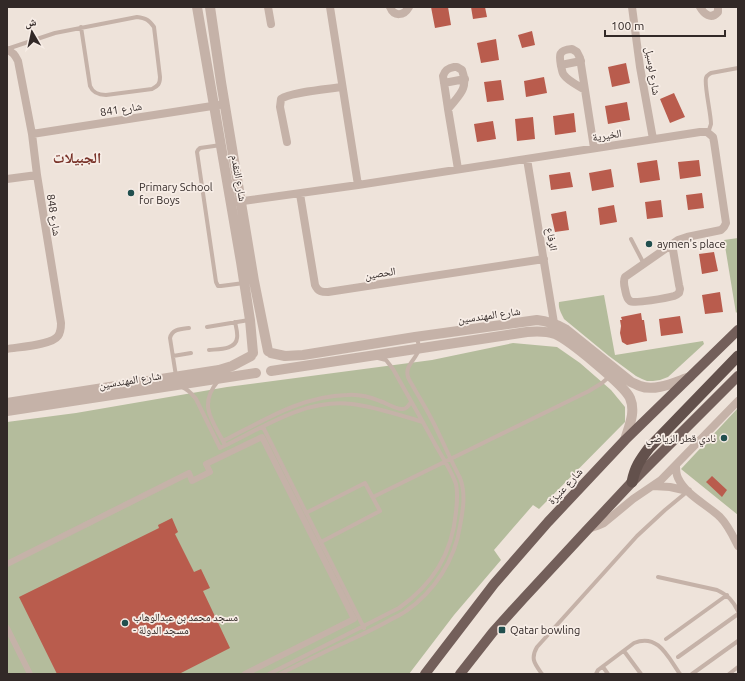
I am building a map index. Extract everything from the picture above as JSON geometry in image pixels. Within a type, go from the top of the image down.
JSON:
[{"type":"highway","points":[[632,482],[634,472],[639,461],[649,448],[738,356]]},
{"type":"main road","name":"شارع عنيزة","points":[[425,674],[506,570],[548,522],[625,440],[738,330]]},
{"type":"main road","points":[[460,674],[497,628],[586,530],[738,376]]},
{"type":"street","name":"شارع التقدم","points":[[197,7],[214,106],[226,144],[249,282],[270,352]]},
{"type":"street","name":"شارع التقدم","points":[[210,7],[225,104],[226,144]]},
{"type":"street","points":[[268,7],[271,24]]},
{"type":"street","points":[[330,7],[358,185]]},
{"type":"street","points":[[390,7],[393,12],[398,14],[406,12],[409,7]]},
{"type":"street","name":"شارع لوسيل","points":[[632,7],[640,67],[653,139]]},
{"type":"street","points":[[700,7],[706,14],[709,15],[716,14],[718,12],[718,7]]},
{"type":"street","points":[[585,90],[564,76],[560,57],[561,52],[572,49],[579,55],[581,61],[594,148]]},
{"type":"street","name":"شارع 848","points":[[7,50],[12,52],[18,61],[32,134],[61,324],[61,329],[58,335],[55,339],[47,343],[7,349]]},
{"type":"street","points":[[561,64],[581,61]]},
{"type":"street","points":[[448,109],[464,90],[465,85],[463,72],[457,67],[446,70],[443,76],[448,109],[458,169]]},
{"type":"street","points":[[444,83],[464,79]]},
{"type":"street","points":[[287,142],[280,107],[281,99],[284,96],[342,87]]},
{"type":"street","name":"شارع 841","points":[[32,134],[225,104]]},
{"type":"street","points":[[672,244],[680,290],[679,293],[677,295],[637,302],[631,302],[628,300],[624,279],[672,244],[682,238],[721,230],[726,223],[714,142],[712,137],[707,132]]},
{"type":"street","name":"الخيرية","points":[[236,202],[300,194],[653,139],[707,132]]},
{"type":"street","name":"الرفاع","points":[[527,159],[554,323]]},
{"type":"street","points":[[7,179],[37,174]]},
{"type":"street","name":"الحصين","points":[[300,194],[315,285],[317,289],[323,292],[544,259]]},
{"type":"street","name":"شارع التقدم","points":[[249,282],[252,354]]},
{"type":"street","name":"شارع المهندسين","points":[[270,352],[285,356],[303,355],[536,320],[554,323],[565,329],[631,382],[641,387],[650,388],[660,386],[690,377]]},
{"type":"street","name":"شارع المهندسين","points":[[271,371],[527,332],[546,332],[562,338],[610,376],[625,391],[632,406],[632,414],[625,440]]},
{"type":"street","points":[[260,350],[270,352],[274,360],[271,371],[264,374],[256,373],[249,364],[252,354],[260,350]]},
{"type":"street","name":"شارع المهندسين","points":[[7,411],[177,381],[232,366],[252,354]]},
{"type":"street","name":"شارع المهندسين","points":[[7,403],[177,381],[219,379],[256,373]]},
{"type":"street","points":[[586,530],[604,523],[661,480],[738,401]]},
{"type":"street","points":[[7,564],[189,474],[192,481],[210,472],[206,464],[262,437],[354,619],[244,674]]},
{"type":"street","points":[[676,466],[678,479],[688,491],[721,517],[738,546]]},
{"type":"street","points":[[653,486],[670,486],[688,491]]},
{"type":"street","points":[[7,628],[30,674]]},
{"type":"lane","points":[[7,50],[46,35],[82,27],[137,17],[145,18],[150,21],[154,27],[160,77],[159,85],[152,89],[106,95],[96,94],[90,86],[82,27]]},
{"type":"lane","points":[[707,132],[711,124],[706,78],[711,73],[738,68]]},
{"type":"lane","points":[[226,144],[200,148],[197,152],[216,282],[218,286],[249,282]]},
{"type":"lane","points":[[631,239],[644,264]]},
{"type":"lane","points":[[206,327],[250,320]]},
{"type":"lane","points":[[209,350],[231,347],[235,344],[237,338],[235,322]]},
{"type":"lane","points":[[189,328],[176,330],[170,335],[177,381],[192,393],[196,399],[220,448],[224,444],[302,402],[334,396],[357,395],[378,400],[402,410],[407,408],[411,402]]},
{"type":"lane","points":[[280,674],[406,612],[435,584],[450,560],[460,531],[463,500],[462,482],[432,420],[407,374],[408,366],[415,358],[419,349],[418,341],[415,337]]},
{"type":"lane","points":[[173,356],[191,353]]},
{"type":"lane","points":[[268,674],[364,627],[410,601],[430,580],[438,569],[450,543],[457,501],[456,484],[391,365],[386,360],[370,356]]},
{"type":"lane","points":[[372,498],[589,391],[610,376]]},
{"type":"lane","points":[[219,379],[213,386],[208,399],[208,408],[210,416],[224,444]]},
{"type":"lane","points":[[224,444],[285,416],[316,406],[350,404],[375,408],[423,422]]},
{"type":"lane","points":[[263,426],[367,632]]},
{"type":"lane","points":[[306,513],[365,483],[380,511],[321,542]]},
{"type":"lane","points":[[542,674],[534,661],[534,653],[537,647],[637,536],[688,491]]},
{"type":"lane","points":[[658,577],[717,590],[727,595],[738,612],[678,657]]},
{"type":"lane","points":[[666,639],[727,595]]},
{"type":"lane","points":[[596,674],[598,670],[634,643],[646,640],[652,641],[661,648],[680,674]]},
{"type":"lane","points":[[692,674],[738,641]]},
{"type":"lane","points":[[624,651],[641,674]]},
{"type":"lane","points":[[603,667],[608,674]]},
{"type":"lane","points":[[729,674],[738,667]]},
{"type":"green space","points":[[738,238],[738,311],[736,313],[724,240]]},
{"type":"green space","points":[[604,295],[615,355],[703,341],[704,344],[668,377],[653,381],[642,379],[609,356],[564,319],[559,302]]},
{"type":"green space","points":[[513,343],[557,347],[580,363],[611,390],[625,407],[625,422],[539,509],[533,505],[494,550],[501,560],[454,615],[409,674],[7,674],[7,422],[76,413],[227,387],[432,360]]},
{"type":"green space","name":"نادي قطر الرياضي","points":[[738,408],[738,515],[681,469]]},
{"type":"building","points":[[431,7],[448,7],[451,25],[435,28]]},
{"type":"building","points":[[471,7],[485,7],[487,17],[473,19]]},
{"type":"building","points":[[532,31],[535,45],[522,48],[518,35]]},
{"type":"building","points":[[496,39],[499,60],[481,63],[477,43]]},
{"type":"building","points":[[626,63],[630,83],[612,87],[608,67]]},
{"type":"building","points":[[544,77],[547,93],[526,97],[524,81]]},
{"type":"building","points":[[501,80],[504,100],[487,102],[484,82]]},
{"type":"building","points":[[674,93],[685,117],[670,123],[660,99]]},
{"type":"building","points":[[627,102],[630,120],[608,124],[605,106]]},
{"type":"building","points":[[574,113],[576,132],[555,135],[553,116]]},
{"type":"building","points":[[533,117],[535,139],[517,141],[515,119]]},
{"type":"building","points":[[493,121],[496,139],[477,142],[474,124]]},
{"type":"building","points":[[657,160],[660,180],[640,183],[637,163]]},
{"type":"building","points":[[699,160],[701,176],[680,179],[678,162]]},
{"type":"building","points":[[611,169],[614,187],[592,191],[589,173]]},
{"type":"building","points":[[570,172],[573,187],[551,190],[549,175]]},
{"type":"building","points":[[702,193],[704,208],[688,210],[686,195]]},
{"type":"building","points":[[661,200],[663,217],[647,219],[645,202]]},
{"type":"building","points":[[614,205],[617,222],[600,225],[598,208]]},
{"type":"building","points":[[566,211],[569,230],[555,232],[551,214]]},
{"type":"building","points":[[714,252],[718,271],[702,274],[699,254]]},
{"type":"building","points":[[720,292],[723,312],[705,314],[702,295]]},
{"type":"building","points":[[641,313],[642,320],[644,320],[647,341],[627,345],[622,342],[620,333],[621,317]]},
{"type":"building","points":[[680,316],[683,333],[661,336],[659,319]]},
{"type":"building","points":[[712,476],[727,490],[722,497],[706,482]]},
{"type":"building","name":"مسجد محمد بن عبدالوهاب - مسجد الدولة","points":[[172,518],[178,532],[175,534],[194,572],[201,569],[210,588],[203,591],[230,648],[179,674],[57,674],[19,597],[159,528],[158,525]]},
{"type":"place","name":"Primary School for Boys","points":[[131,193]]},
{"type":"place","name":"aymen's place","points":[[649,244]]},
{"type":"place","name":"نادي قطر الرياضي","points":[[724,438]]},
{"type":"place","name":"مسجد محمد بن عبدالوهاب - مسجد الدولة","points":[[125,623]]},
{"type":"place","name":"Qatar bowling","points":[[502,630]]},
{"type":"district","name":"الجبيلات","points":[[77,157]]}]
